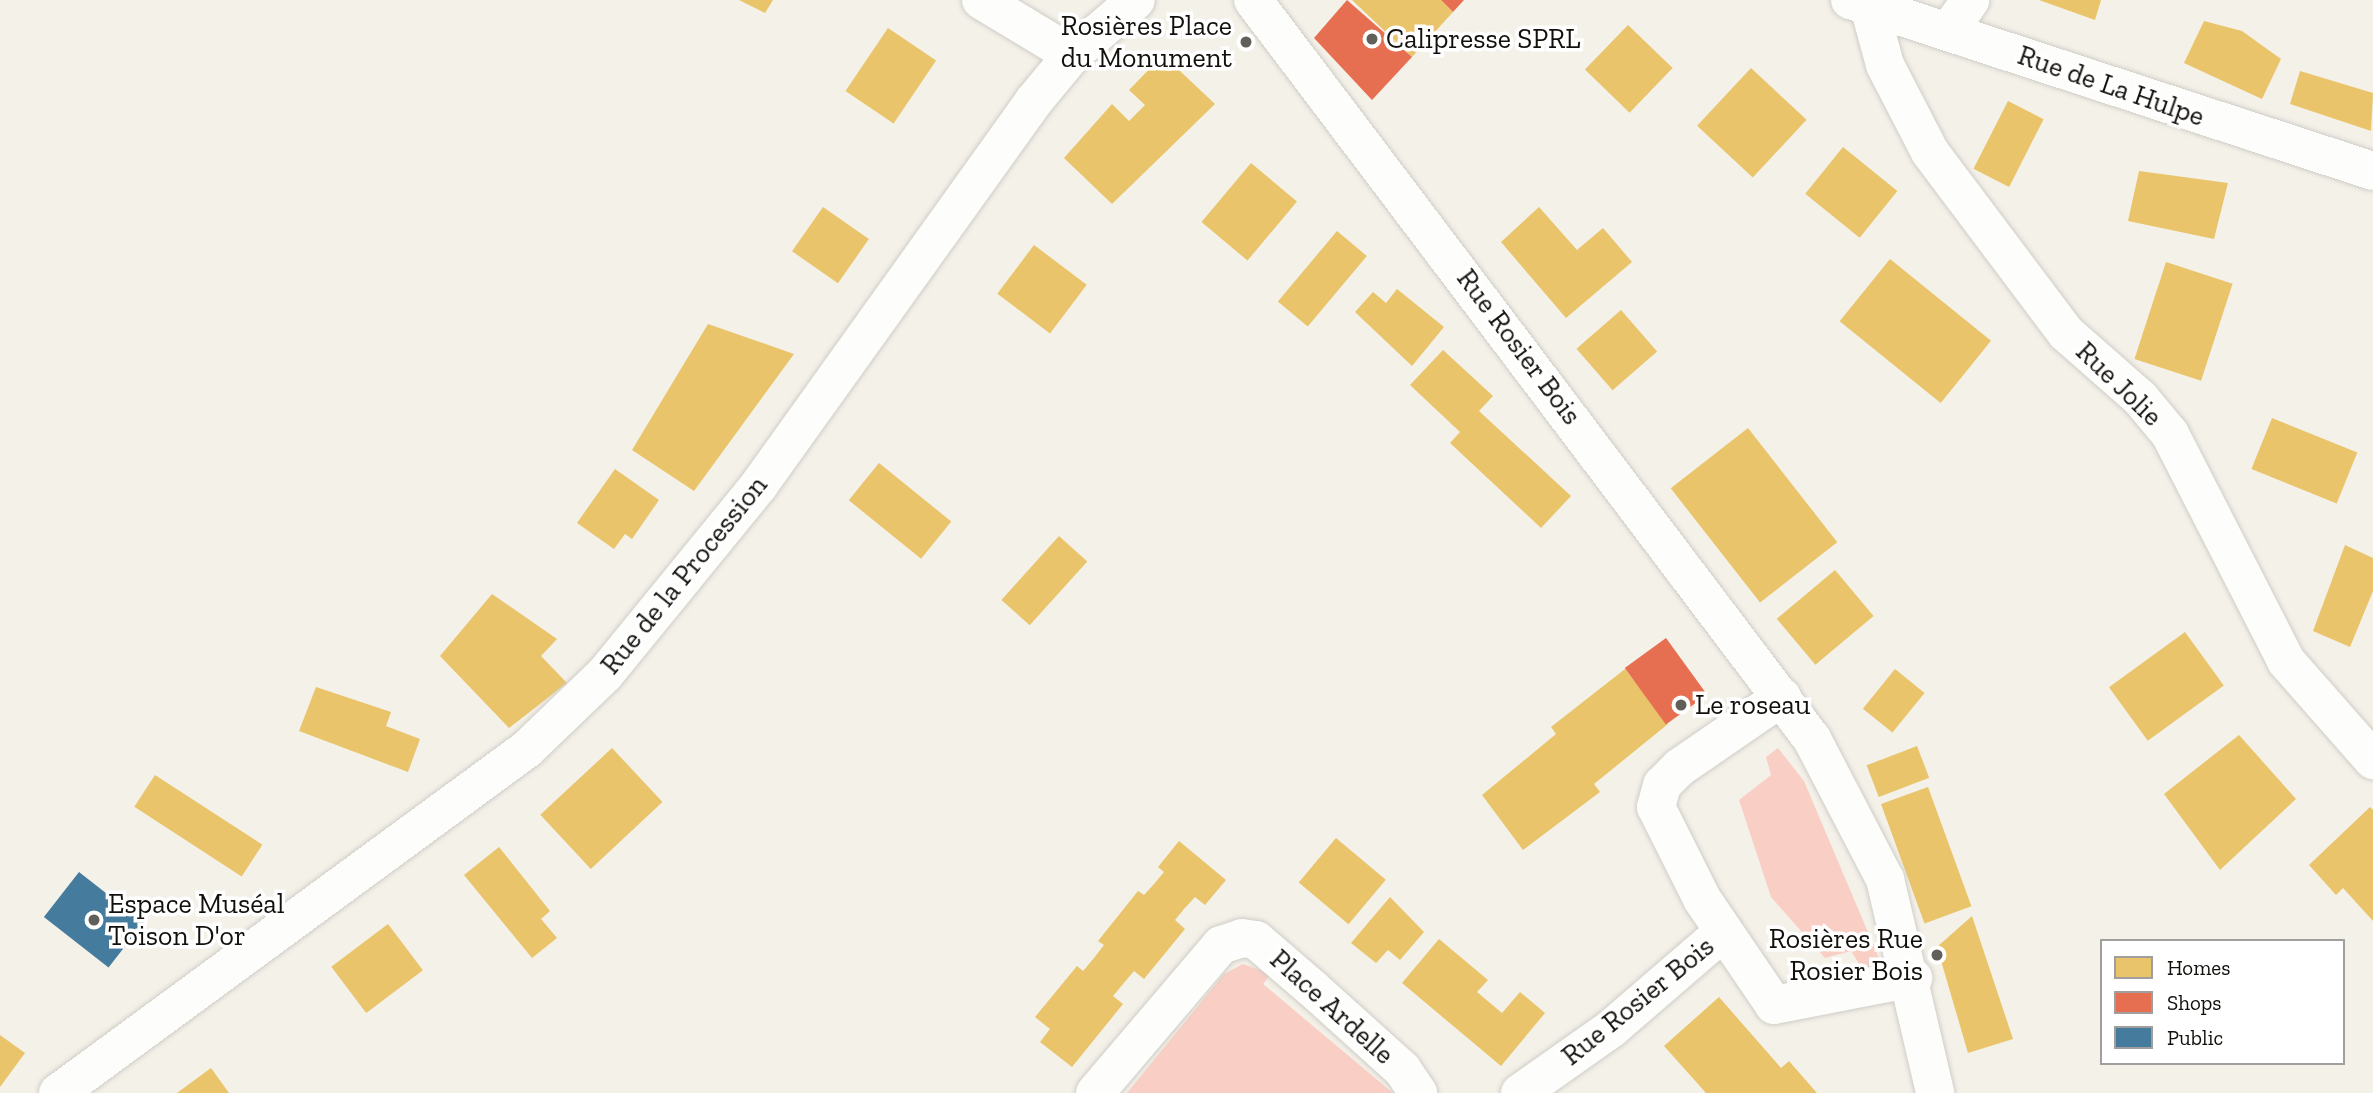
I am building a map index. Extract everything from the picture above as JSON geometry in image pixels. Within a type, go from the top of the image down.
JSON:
[{"type":"street","points":[[981,0],[1072,55]]},
{"type":"street","name":"Rue de la Procession","points":[[58,1093],[498,771],[605,674],[709,551],[1072,55],[1136,0]]},
{"type":"street","name":"Rue Rosier Bois","points":[[1253,0],[1782,696],[1868,839],[1913,978],[1935,1093]]},
{"type":"street","points":[[1948,32],[1970,0]]},
{"type":"street","name":"Rue de La Hulpe","points":[[1860,3],[2373,171]]},
{"type":"street","name":"Rue Jolie","points":[[1860,3],[1885,65],[1930,152],[2066,333],[2140,398],[2170,434],[2286,661],[2373,760]]},
{"type":"street","name":"Rue Rosier Bois","points":[[1782,696],[1680,767],[1662,785],[1656,807],[1722,933],[1774,1005],[1913,978]]},
{"type":"street","name":"Rue Rosier Bois","points":[[1520,1093],[1612,1028],[1722,933]]},
{"type":"street","name":"Place Ardelle","points":[[1095,1093],[1221,946],[1242,938],[1256,940],[1313,989],[1402,1069],[1418,1093]]},
{"type":"shaded area","points":[[1778,748],[1804,781],[1881,963],[1863,970],[1851,951],[1825,958],[1771,897],[1739,800],[1771,775],[1766,757]]},
{"type":"shaded area","points":[[1243,964],[1271,974],[1263,984],[1393,1093],[1127,1093],[1224,974]]},
{"type":"building: Homes","points":[[739,0],[773,0],[765,13]]},
{"type":"building: Homes","points":[[1352,0],[1441,0],[1453,12],[1412,57]]},
{"type":"building: Homes","points":[[2039,0],[2101,0],[2095,20]]},
{"type":"building: Homes","points":[[2204,21],[2242,31],[2281,59],[2262,99],[2184,63]]},
{"type":"building: Homes","points":[[1628,25],[1673,68],[1630,113],[1585,70]]},
{"type":"building: Homes","points":[[888,28],[936,60],[894,123],[846,91]]},
{"type":"building: Homes","points":[[1163,55],[1215,104],[1112,204],[1064,158],[1112,104],[1129,121],[1145,105],[1129,90]]},
{"type":"building: Homes","points":[[1751,68],[1807,120],[1753,178],[1697,126]]},
{"type":"building: Homes","points":[[2300,71],[2373,93],[2371,131],[2290,104]]},
{"type":"building: Homes","points":[[2008,101],[2044,119],[2009,187],[1973,169]]},
{"type":"building: Homes","points":[[1843,147],[1897,191],[1860,238],[1805,194]]},
{"type":"building: Homes","points":[[1251,163],[1297,202],[1247,261],[1202,222]]},
{"type":"building: Homes","points":[[2139,171],[2228,183],[2214,239],[2128,221]]},
{"type":"building: Homes","points":[[823,207],[869,239],[838,283],[792,251]]},
{"type":"building: Homes","points":[[1539,207],[1577,250],[1603,228],[1632,262],[1566,318],[1501,242]]},
{"type":"building: Homes","points":[[1337,231],[1367,256],[1308,327],[1278,301]]},
{"type":"building: Homes","points":[[1034,245],[1087,285],[1050,333],[997,294]]},
{"type":"building: Homes","points":[[1890,259],[1991,341],[1941,403],[1840,321]]},
{"type":"building: Homes","points":[[2166,262],[2233,284],[2201,381],[2134,359]]},
{"type":"building: Homes","points":[[1397,289],[1444,327],[1412,366],[1355,312],[1373,292],[1386,303]]},
{"type":"building: Homes","points":[[1621,310],[1657,352],[1613,390],[1576,349]]},
{"type":"building: Homes","points":[[708,324],[794,354],[694,491],[632,450]]},
{"type":"building: Homes","points":[[1443,350],[1493,396],[1479,411],[1571,496],[1541,528],[1450,443],[1460,432],[1410,385]]},
{"type":"building: Homes","points":[[2272,418],[2357,452],[2337,503],[2251,469]]},
{"type":"building: Homes","points":[[1748,428],[1837,542],[1760,603],[1671,488]]},
{"type":"building: Homes","points":[[879,463],[951,522],[921,559],[849,500]]},
{"type":"building: Homes","points":[[615,469],[659,500],[632,539],[625,534],[614,549],[577,523]]},
{"type":"building: Homes","points":[[1059,536],[1087,561],[1030,625],[1001,600]]},
{"type":"building: Homes","points":[[2345,545],[2373,558],[2373,591],[2350,647],[2313,631]]},
{"type":"building: Homes","points":[[1835,570],[1874,616],[1815,665],[1777,619]]},
{"type":"building: Homes","points":[[492,594],[557,639],[541,656],[567,683],[509,728],[440,656]]},
{"type":"building: Homes","points":[[2185,632],[2224,685],[2148,741],[2109,687]]},
{"type":"building: Homes","points":[[1625,669],[1668,724],[1594,784],[1600,792],[1523,850],[1482,795],[1556,734],[1551,727]]},
{"type":"building: Homes","points":[[1895,669],[1925,693],[1892,733],[1863,709]]},
{"type":"building: Homes","points":[[316,687],[391,712],[386,726],[420,739],[408,772],[299,731]]},
{"type":"building: Homes","points":[[2239,735],[2296,799],[2220,870],[2164,794]]},
{"type":"building: Homes","points":[[1917,746],[1929,778],[1879,797],[1867,765]]},
{"type":"building: Homes","points":[[612,748],[662,802],[591,869],[540,815]]},
{"type":"building: Homes","points":[[155,775],[262,845],[242,877],[134,807]]},
{"type":"building: Homes","points":[[1928,787],[1971,906],[1924,923],[1881,804]]},
{"type":"building: Homes","points":[[2370,807],[2373,810],[2373,921],[2343,888],[2336,895],[2309,865]]},
{"type":"building: Homes","points":[[1336,838],[1386,880],[1349,924],[1299,882]]},
{"type":"building: Homes","points":[[1179,841],[1226,880],[1205,905],[1195,897],[1184,909],[1175,920],[1185,929],[1144,979],[1134,971],[1113,996],[1123,1004],[1072,1067],[1040,1042],[1050,1029],[1035,1017],[1077,966],[1083,971],[1094,958],[1104,945],[1098,941],[1138,891],[1144,895],[1164,872],[1158,867]]},
{"type":"building: Homes","points":[[499,847],[550,911],[541,919],[557,938],[532,958],[464,875]]},
{"type":"building: Homes","points":[[1390,897],[1424,932],[1400,960],[1388,950],[1376,963],[1351,943]]},
{"type":"building: Homes","points":[[1972,916],[2013,1039],[1968,1053],[1937,947]]},
{"type":"building: Homes","points":[[388,924],[423,970],[366,1013],[331,967]]},
{"type":"building: Homes","points":[[1439,939],[1488,980],[1477,992],[1502,1013],[1520,992],[1545,1013],[1501,1066],[1402,983]]},
{"type":"building: Homes","points":[[1719,997],[1781,1068],[1789,1061],[1817,1093],[1706,1093],[1664,1046]]},
{"type":"building: Homes","points":[[0,1035],[25,1053],[0,1087]]},
{"type":"building: Homes","points":[[211,1068],[229,1093],[177,1093]]},
{"type":"building: Shops","points":[[1347,0],[1412,57],[1372,100],[1314,38]]},
{"type":"building: Shops","points":[[1441,0],[1464,0],[1453,12]]},
{"type":"building: Shops","points":[[1666,638],[1707,695],[1666,725],[1625,668]]},
{"type":"building: Public","name":"Espace Muséal Toison D'or","points":[[79,872],[144,922],[109,967],[44,917]]},
{"type":"place","name":"Calipresse SPRL","points":[[1372,39]]},
{"type":"place","name":"Rosières Place du Monument","points":[[1246,42]]},
{"type":"place","name":"Le roseau","points":[[1681,705]]},
{"type":"place","name":"Espace Muséal Toison D'or","points":[[94,920]]},
{"type":"place","name":"Rosières Rue Rosier Bois","points":[[1937,955]]}]
